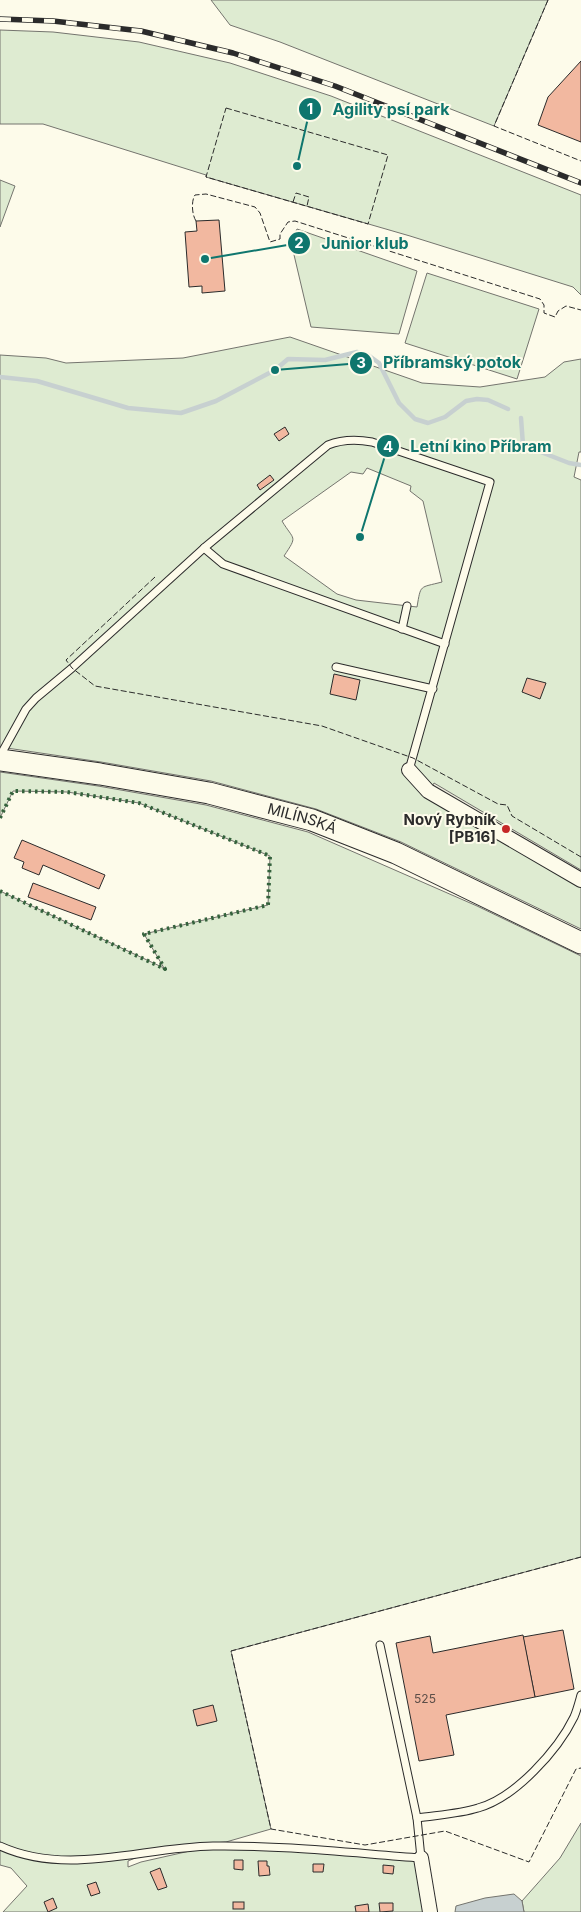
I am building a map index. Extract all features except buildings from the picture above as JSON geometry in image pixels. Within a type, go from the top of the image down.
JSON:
[{"type":"main road","name":"MILÍNSKÁ","points":[[0,760],[100,774],[209,793],[312,820],[396,854],[581,943]]},
{"type":"street","points":[[409,770],[428,791],[581,880]]},
{"type":"street","points":[[421,1858],[430,1912]]},
{"type":"lane","points":[[0,756],[26,709],[36,698],[72,668],[204,548],[328,445],[347,440],[372,442],[490,482],[409,770]]},
{"type":"lane","points":[[204,548],[223,564],[445,644]]},
{"type":"lane","points":[[402,629],[407,606]]},
{"type":"lane","points":[[336,667],[433,689]]},
{"type":"lane","points":[[0,1846],[16,1853],[74,1861],[212,1846],[262,1847],[421,1858],[417,1818],[380,1645]]},
{"type":"lane","points":[[417,1818],[479,1808],[500,1798],[534,1772],[548,1756],[574,1716],[581,1695]]},
{"type":"green space","points":[[211,0],[548,0],[494,126],[280,42],[230,25]]},
{"type":"green space","points":[[0,30],[53,32],[139,42],[230,63],[331,96],[581,195],[581,295],[573,287],[410,236],[206,177],[206,175],[43,124],[0,124]]},
{"type":"green space","points":[[0,180],[15,186],[0,227]]},
{"type":"green space","points":[[297,229],[417,271],[399,334],[311,327],[291,242]]},
{"type":"green space","points":[[427,273],[539,309],[517,379],[405,343]]},
{"type":"green space","points":[[290,337],[422,383],[480,387],[545,377],[564,362],[581,359],[581,452],[579,452],[574,477],[581,480],[581,929],[401,842],[316,809],[211,781],[0,747],[0,355],[46,358],[66,363],[183,358]],"holes":[[[367,468],[411,486],[410,491],[423,501],[442,582],[422,588],[417,607],[356,600],[337,594],[284,556],[293,538],[282,521],[351,472],[363,474]]]},
{"type":"green space","points":[[0,772],[98,786],[206,805],[308,832],[477,906],[581,956],[581,1557],[231,1651],[271,1829],[226,1842],[175,1846],[152,1851],[128,1861],[128,1867],[141,1862],[212,1846],[421,1858],[430,1912],[3,1912],[27,1886],[11,1868],[0,1865],[0,891],[164,968],[144,934],[268,905],[270,856],[139,803],[67,792],[13,791],[0,818]]},
{"type":"green space","points":[[581,1823],[581,1912],[524,1912],[522,1901],[560,1858]]},
{"type":"shaded area","name":"Nový Rybník [PB16]","points":[[434,783],[581,870],[581,876],[431,788]]},
{"type":"shaded area","points":[[514,1894],[522,1901],[524,1912],[455,1912],[456,1906],[485,1898]]},
{"type":"waterway","points":[[0,377],[37,381],[128,408],[181,413],[216,401],[275,370],[288,359],[325,360],[357,352],[368,355],[379,363],[399,403],[415,419],[428,423],[445,417],[466,401],[477,399],[488,400],[508,409]]},
{"type":"waterway","points":[[521,418],[523,445],[569,463],[581,465]]},
{"type":"railway","points":[[0,19],[53,21],[141,31],[233,53],[335,86],[581,183]]},
{"type":"hedge","points":[[0,818],[13,791],[67,792],[139,803],[270,856],[268,905],[144,934],[165,969],[0,891]]},
{"type":"fence","points":[[548,0],[494,126],[581,161]]},
{"type":"fence","points":[[226,108],[388,155],[368,224],[206,177],[226,108]]},
{"type":"fence","points":[[293,202],[296,193],[309,197],[307,206]]},
{"type":"fence","points":[[196,221],[192,208],[195,195],[206,194],[255,207],[260,213],[270,242],[280,239],[280,234],[288,222],[295,221],[540,299],[544,305],[544,313],[555,317],[558,311],[566,306],[581,310]]},
{"type":"fence","points":[[155,577],[66,660],[72,668],[95,686],[322,726],[413,758],[498,804],[507,805],[512,816],[581,857]]},
{"type":"fence","points":[[581,1557],[231,1651],[271,1829],[365,1845],[445,1831],[529,1862],[576,1769],[581,1768]]},
{"type":"place","name":"Agility psí park","points":[[297,166]]},
{"type":"place","name":"Junior klub","points":[[205,259]]},
{"type":"place","name":"Příbramský potok","points":[[275,370]]},
{"type":"place","name":"Letní kino Příbram","points":[[360,537]]},
{"type":"place","name":"Nový Rybník [PB16]","points":[[506,829]]}]
